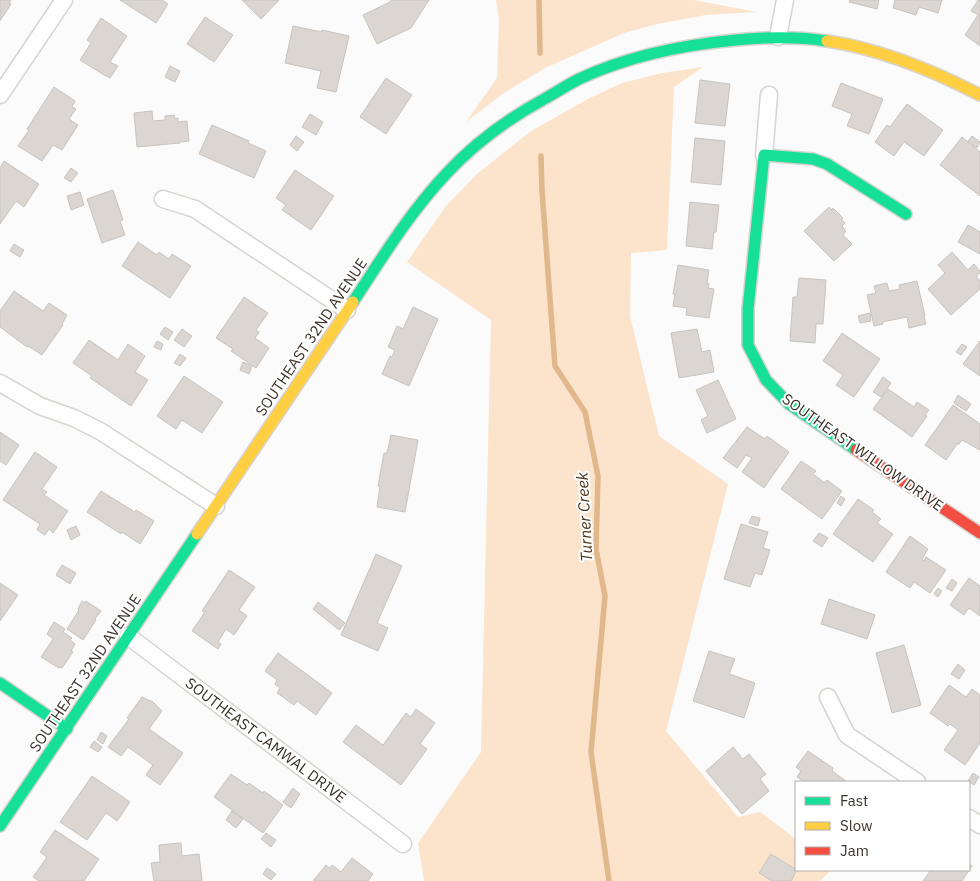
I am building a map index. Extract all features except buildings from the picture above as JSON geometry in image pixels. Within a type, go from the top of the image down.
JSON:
[{"type":"main road","name":"SOUTHEAST 32ND AVENUE","points":[[0,826],[408,220],[448,172],[469,152],[509,120],[532,105],[579,80],[652,53],[698,44],[778,37],[816,39],[889,55],[953,80],[980,95]]},
{"type":"main road","points":[[764,155],[813,159],[827,164],[906,214]]},
{"type":"main road","name":"SOUTHEAST WILLOW DRIVE","points":[[764,155],[748,309],[748,345],[766,380],[789,404],[979,531]]},
{"type":"main road","points":[[0,683],[66,729]]},
{"type":"street","points":[[0,95],[64,0]]},
{"type":"street","points":[[778,37],[785,0]]},
{"type":"street","name":"SOUTHEAST WILLOW DRIVE","points":[[764,155],[770,95]]},
{"type":"street","points":[[164,199],[195,209],[347,310]]},
{"type":"street","points":[[0,383],[40,406],[74,418],[100,431],[216,506]]},
{"type":"street","name":"SOUTHEAST CAMWAL DRIVE","points":[[128,636],[403,844]]},
{"type":"street","points":[[828,696],[848,735],[916,781]]},
{"type":"shaded area","points":[[496,0],[694,0],[757,12],[706,15],[657,24],[624,33],[545,68],[504,93],[466,122],[497,78],[499,20]]},
{"type":"shaded area","points":[[703,67],[674,87],[667,250],[631,253],[630,316],[659,436],[728,484],[666,731],[738,817],[760,812],[795,838],[795,871],[830,871],[820,881],[424,881],[418,843],[481,752],[491,320],[407,262],[446,206],[477,174],[531,131],[588,99],[622,83],[662,73]]},
{"type":"waterway","name":"Turner Creek","points":[[539,0],[540,53]]},
{"type":"waterway","name":"Turner Creek","points":[[541,156],[555,366],[585,412],[598,476],[596,549],[605,596],[591,752],[609,881]]},
{"type":"traffic: fast","points":[[353,302],[409,219],[458,162],[506,122],[575,81],[617,64],[676,48],[736,40],[771,38],[804,38],[827,41]]},
{"type":"traffic: fast","points":[[856,450],[789,404],[766,380],[748,345],[748,309],[764,155],[813,159],[827,164],[906,214]]},
{"type":"traffic: fast","points":[[0,826],[197,534]]},
{"type":"traffic: fast","points":[[0,683],[67,729]]},
{"type":"traffic: slow","points":[[827,41],[867,49],[906,62],[980,95]]},
{"type":"traffic: slow","points":[[197,534],[353,302]]},
{"type":"traffic: jam","points":[[856,450],[980,533]]}]
